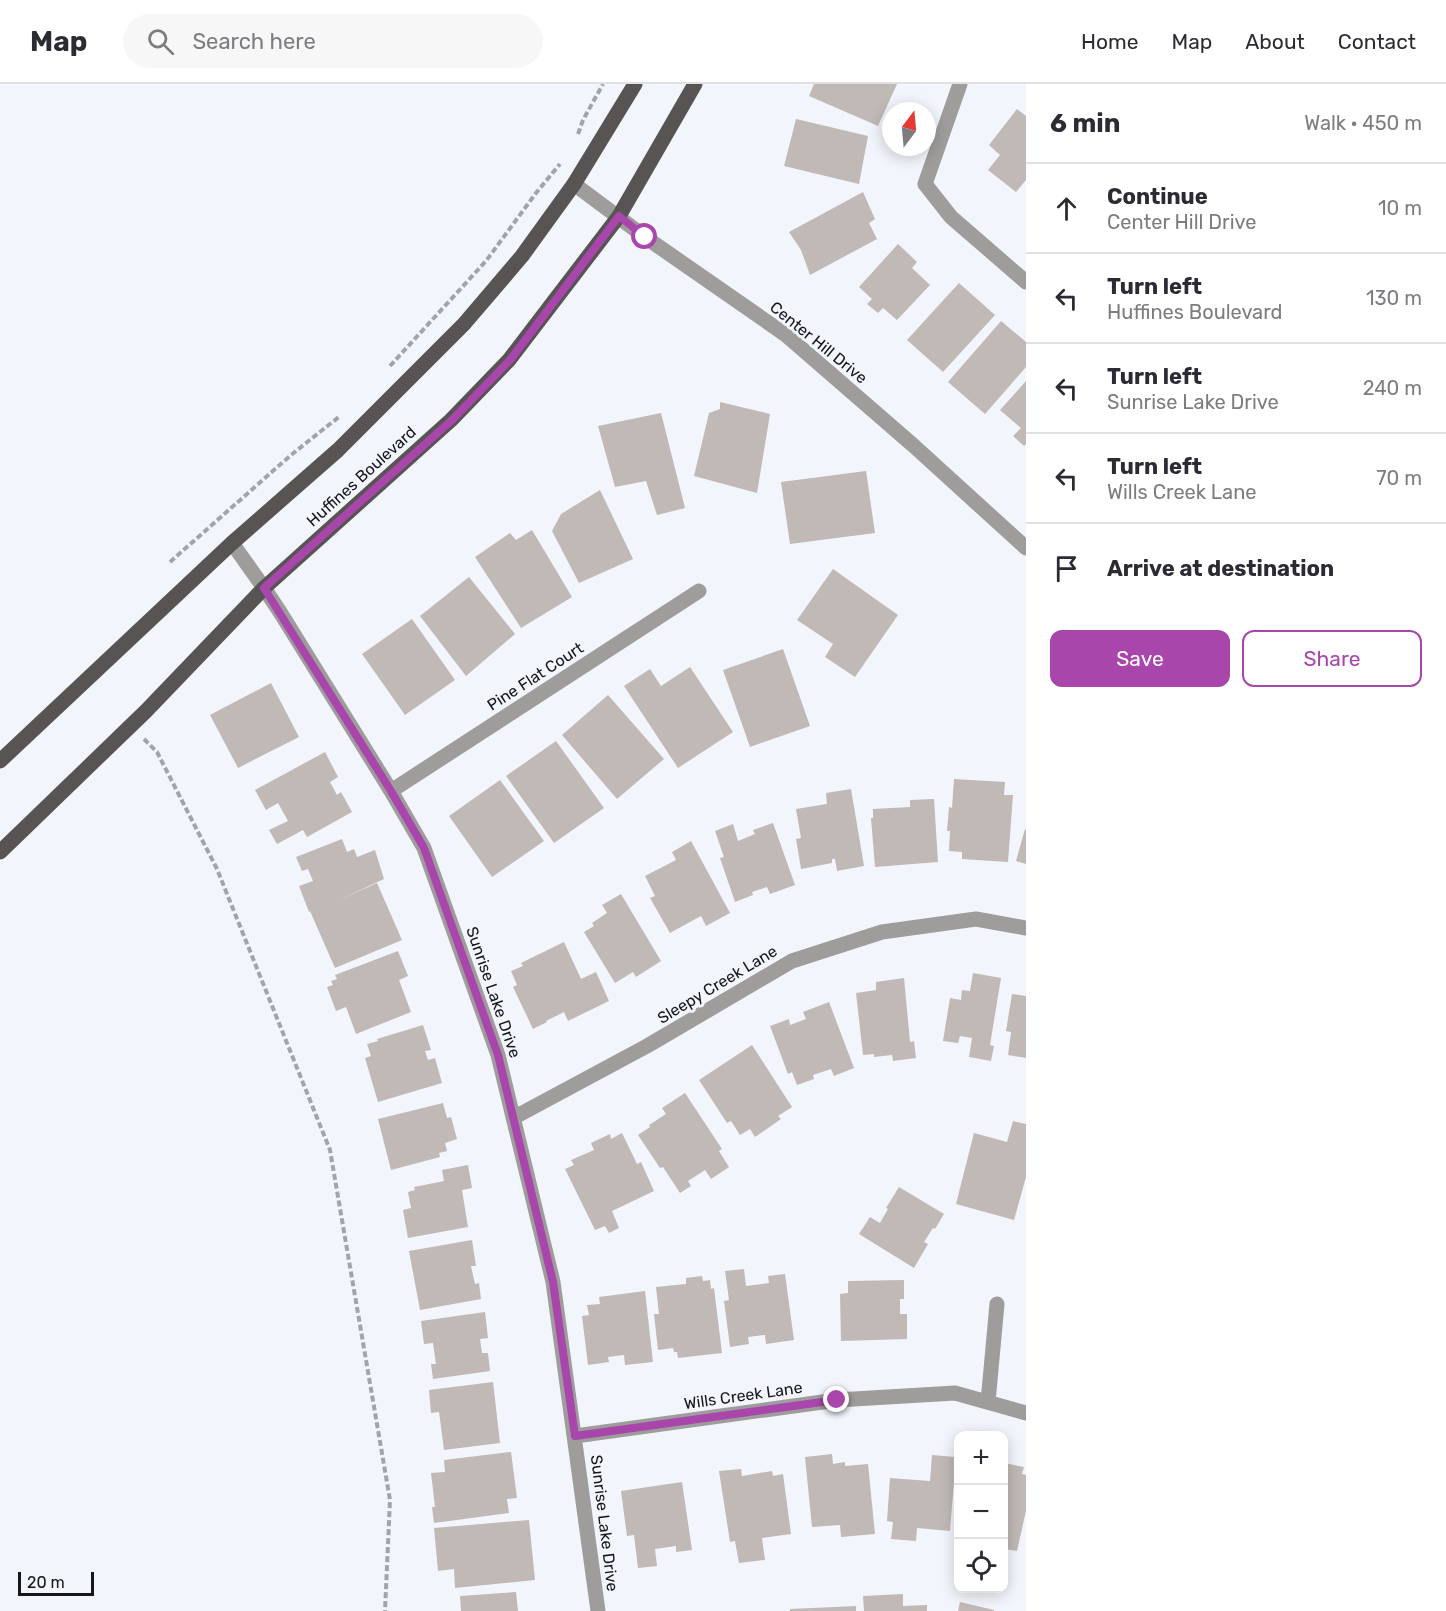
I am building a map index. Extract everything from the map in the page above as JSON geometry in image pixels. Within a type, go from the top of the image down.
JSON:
[{"type":"main road","points":[[0,761],[232,543],[338,450],[464,324],[522,256],[574,184],[634,84]]},
{"type":"main road","name":"Huffines Boulevard","points":[[0,852],[127,729],[264,588],[452,420],[510,360],[619,216],[695,84]]},
{"type":"street","points":[[960,84],[925,184],[951,217],[1026,282]]},
{"type":"street","name":"Center Hill Drive","points":[[574,184],[645,237],[786,335],[914,446],[1026,548]]},
{"type":"street","name":"Sunrise Lake Drive","points":[[232,543],[264,588],[424,848],[498,1055],[553,1282],[598,1611]]},
{"type":"street","name":"Pine Flat Court","points":[[391,791],[699,591]]},
{"type":"street","name":"Sleepy Creek Lane","points":[[513,1118],[647,1046],[792,961],[882,932],[976,919],[1026,928]]},
{"type":"street","points":[[988,1402],[997,1304]]},
{"type":"street","name":"Wills Creek Lane","points":[[575,1436],[837,1400],[955,1393],[1026,1413]]},
{"type":"path","points":[[578,136],[583,120],[603,84]]},
{"type":"path","points":[[388,368],[486,261],[567,156]]},
{"type":"path","points":[[170,562],[291,455],[341,415]]},
{"type":"path","points":[[127,729],[157,752],[217,870],[330,1150],[390,1500],[385,1611]]},
{"type":"building","points":[[814,84],[897,84],[889,102],[882,102],[882,117],[878,126],[809,96]]},
{"type":"building","points":[[1017,109],[1026,116],[1026,180],[1016,192],[988,170],[1000,155],[989,145]]},
{"type":"building","points":[[796,119],[868,136],[859,184],[784,166]]},
{"type":"building","points":[[863,192],[875,219],[869,223],[877,239],[810,275],[801,250],[789,232]]},
{"type":"building","points":[[898,244],[917,262],[912,268],[930,285],[897,320],[883,308],[878,313],[867,304],[872,299],[859,287]]},
{"type":"building","points":[[959,283],[995,315],[943,372],[907,340]]},
{"type":"building","points":[[1001,321],[1026,342],[1026,367],[985,414],[948,382]]},
{"type":"building","points":[[1026,381],[1026,444],[1024,446],[1013,436],[1021,428],[1000,410]]},
{"type":"building","points":[[720,402],[770,414],[757,493],[694,476],[709,413],[720,409]]},
{"type":"building","points":[[661,413],[685,508],[657,515],[646,481],[615,487],[598,426]]},
{"type":"building","points":[[866,471],[875,533],[790,544],[781,482]]},
{"type":"building","points":[[600,490],[633,559],[579,583],[552,531],[561,514]]},
{"type":"building","points":[[532,530],[572,597],[521,628],[475,557],[510,533],[516,540]]},
{"type":"building","points":[[833,569],[898,615],[855,677],[825,657],[833,644],[797,620]]},
{"type":"building","points":[[469,577],[515,634],[466,676],[420,616]]},
{"type":"building","points":[[412,619],[455,680],[405,715],[362,654]]},
{"type":"building","points":[[783,649],[810,726],[750,747],[723,670]]},
{"type":"building","points":[[690,667],[733,732],[678,768],[624,686],[650,669],[661,686]]},
{"type":"building","points":[[271,683],[299,737],[238,768],[210,715]]},
{"type":"building","points":[[608,695],[664,759],[617,799],[562,735]]},
{"type":"building","points":[[556,741],[604,808],[554,843],[506,776]]},
{"type":"building","points":[[325,752],[338,777],[330,782],[337,795],[341,792],[352,812],[307,837],[303,830],[277,844],[269,830],[288,821],[278,803],[266,810],[255,790]]},
{"type":"building","points":[[954,779],[1005,782],[1004,795],[1013,795],[1008,862],[962,859],[962,852],[949,851],[950,831],[947,831],[949,807],[952,808]]},
{"type":"building","points":[[500,780],[544,841],[492,877],[449,816]]},
{"type":"building","points":[[851,789],[864,866],[837,871],[835,859],[832,859],[832,863],[801,869],[796,839],[801,838],[796,809],[827,804],[826,793]]},
{"type":"building","points":[[934,799],[938,862],[875,867],[871,818],[873,818],[873,809],[910,807],[910,800]]},
{"type":"building","points":[[773,823],[795,885],[770,894],[767,887],[752,892],[753,895],[735,902],[720,858],[724,857],[715,831],[733,824],[738,841],[755,834],[753,830]]},
{"type":"building","points":[[1026,830],[1026,864],[1016,861]]},
{"type":"building","points":[[342,839],[347,852],[354,849],[357,857],[375,850],[384,879],[337,901],[377,883],[402,940],[335,968],[299,886],[313,881],[308,869],[302,871],[296,857]]},
{"type":"building","points":[[691,841],[730,913],[706,926],[701,916],[670,933],[650,898],[655,896],[645,876],[676,860],[672,852]]},
{"type":"building","points":[[621,894],[661,961],[636,977],[633,972],[615,983],[584,932],[594,926],[592,923],[607,913],[602,905]]},
{"type":"building","points":[[564,942],[581,979],[596,972],[609,1001],[568,1021],[564,1012],[533,1029],[513,987],[517,985],[511,971],[523,966],[521,963]]},
{"type":"building","points":[[398,951],[408,976],[399,980],[411,1012],[356,1034],[346,1007],[336,1011],[327,987],[333,985],[331,981],[337,979],[335,975]]},
{"type":"building","points":[[973,973],[1001,978],[990,1045],[994,1046],[991,1061],[969,1057],[972,1038],[960,1036],[958,1043],[943,1041],[950,998],[961,1000],[962,990],[970,991]]},
{"type":"building","points":[[904,978],[910,1042],[914,1041],[916,1058],[893,1061],[892,1055],[874,1057],[874,1054],[863,1055],[856,993],[876,990],[876,982]]},
{"type":"building","points":[[1012,994],[1026,996],[1026,1058],[1008,1055],[1011,1032],[1006,1031]]},
{"type":"building","points":[[829,1002],[854,1068],[834,1076],[831,1069],[813,1075],[814,1079],[797,1085],[792,1072],[788,1074],[770,1026],[789,1019],[790,1025],[806,1019],[803,1012]]},
{"type":"building","points":[[423,1025],[431,1050],[425,1051],[428,1060],[435,1058],[442,1083],[378,1102],[365,1058],[371,1056],[367,1044]]},
{"type":"building","points":[[752,1045],[792,1107],[778,1116],[781,1119],[755,1137],[750,1129],[740,1135],[731,1121],[727,1123],[699,1080]]},
{"type":"building","points":[[685,1093],[722,1149],[719,1151],[729,1167],[711,1179],[705,1170],[688,1181],[691,1186],[680,1193],[638,1135],[666,1114],[662,1108]]},
{"type":"building","points":[[443,1103],[447,1118],[451,1117],[457,1139],[445,1143],[447,1151],[439,1153],[440,1157],[391,1170],[378,1119]]},
{"type":"building","points":[[1013,1121],[1026,1124],[1026,1177],[1014,1220],[956,1204],[974,1133],[1007,1142]]},
{"type":"building","points":[[622,1133],[637,1164],[641,1162],[654,1191],[612,1211],[619,1228],[609,1233],[605,1226],[595,1230],[565,1169],[574,1165],[571,1160],[594,1150],[591,1143],[610,1134],[611,1139]]},
{"type":"building","points":[[468,1165],[472,1188],[462,1190],[468,1227],[408,1238],[403,1210],[411,1208],[408,1192],[415,1190],[414,1187],[444,1181],[442,1170]]},
{"type":"building","points":[[899,1187],[944,1214],[924,1242],[928,1244],[914,1268],[859,1234],[870,1217],[880,1223]]},
{"type":"building","points":[[472,1240],[476,1266],[471,1266],[475,1284],[479,1283],[481,1299],[420,1310],[409,1251]]},
{"type":"building","points":[[744,1269],[746,1286],[769,1283],[768,1276],[785,1274],[794,1340],[766,1344],[765,1335],[748,1337],[749,1344],[730,1347],[724,1301],[729,1300],[725,1271]]},
{"type":"building","points":[[702,1276],[703,1281],[710,1280],[711,1289],[714,1288],[722,1353],[678,1358],[673,1348],[658,1350],[654,1314],[659,1314],[656,1287],[686,1284],[686,1278]]},
{"type":"building","points":[[904,1280],[904,1299],[900,1299],[900,1314],[907,1314],[907,1339],[841,1341],[840,1294],[848,1293],[848,1281]]},
{"type":"building","points":[[645,1291],[653,1362],[625,1365],[624,1355],[608,1357],[609,1362],[588,1365],[582,1316],[589,1315],[587,1305],[600,1304],[599,1297]]},
{"type":"building","points":[[485,1312],[488,1338],[480,1339],[482,1353],[488,1353],[490,1371],[433,1379],[431,1364],[436,1364],[433,1343],[424,1344],[421,1321]]},
{"type":"building","points":[[493,1382],[500,1443],[444,1450],[439,1412],[431,1413],[429,1390]]},
{"type":"building","points":[[511,1452],[517,1498],[507,1499],[509,1513],[434,1523],[432,1507],[435,1507],[431,1473],[445,1472],[444,1460]]},
{"type":"building","points":[[832,1454],[833,1464],[845,1462],[845,1466],[868,1464],[875,1534],[841,1537],[840,1525],[812,1527],[805,1457]]},
{"type":"building","points":[[932,1455],[954,1457],[950,1531],[917,1528],[916,1541],[891,1539],[893,1522],[887,1521],[890,1478],[930,1481]]},
{"type":"building","points":[[1008,1464],[1024,1467],[1022,1474],[1026,1475],[1026,1511],[1017,1551],[1008,1550]]},
{"type":"building","points":[[741,1469],[742,1476],[772,1471],[773,1476],[783,1474],[791,1534],[762,1538],[765,1560],[739,1563],[735,1541],[730,1542],[719,1471]]},
{"type":"building","points":[[682,1482],[692,1550],[676,1552],[676,1546],[655,1549],[657,1566],[638,1568],[634,1535],[627,1536],[621,1491]]},
{"type":"building","points":[[529,1520],[535,1580],[455,1588],[454,1569],[438,1571],[434,1528]]},
{"type":"building","points":[[516,1592],[518,1611],[461,1611],[460,1596]]},
{"type":"building","points":[[903,1594],[903,1606],[927,1605],[927,1611],[864,1611],[863,1596]]},
{"type":"building","points":[[960,1602],[994,1610],[994,1611],[958,1611]]},
{"type":"building","points":[[856,1606],[856,1611],[790,1611],[790,1609]]},
{"type":"route","points":[[645,237],[619,216],[510,360],[452,420],[264,588],[424,848],[498,1055],[553,1282],[575,1436],[837,1400]]}]
